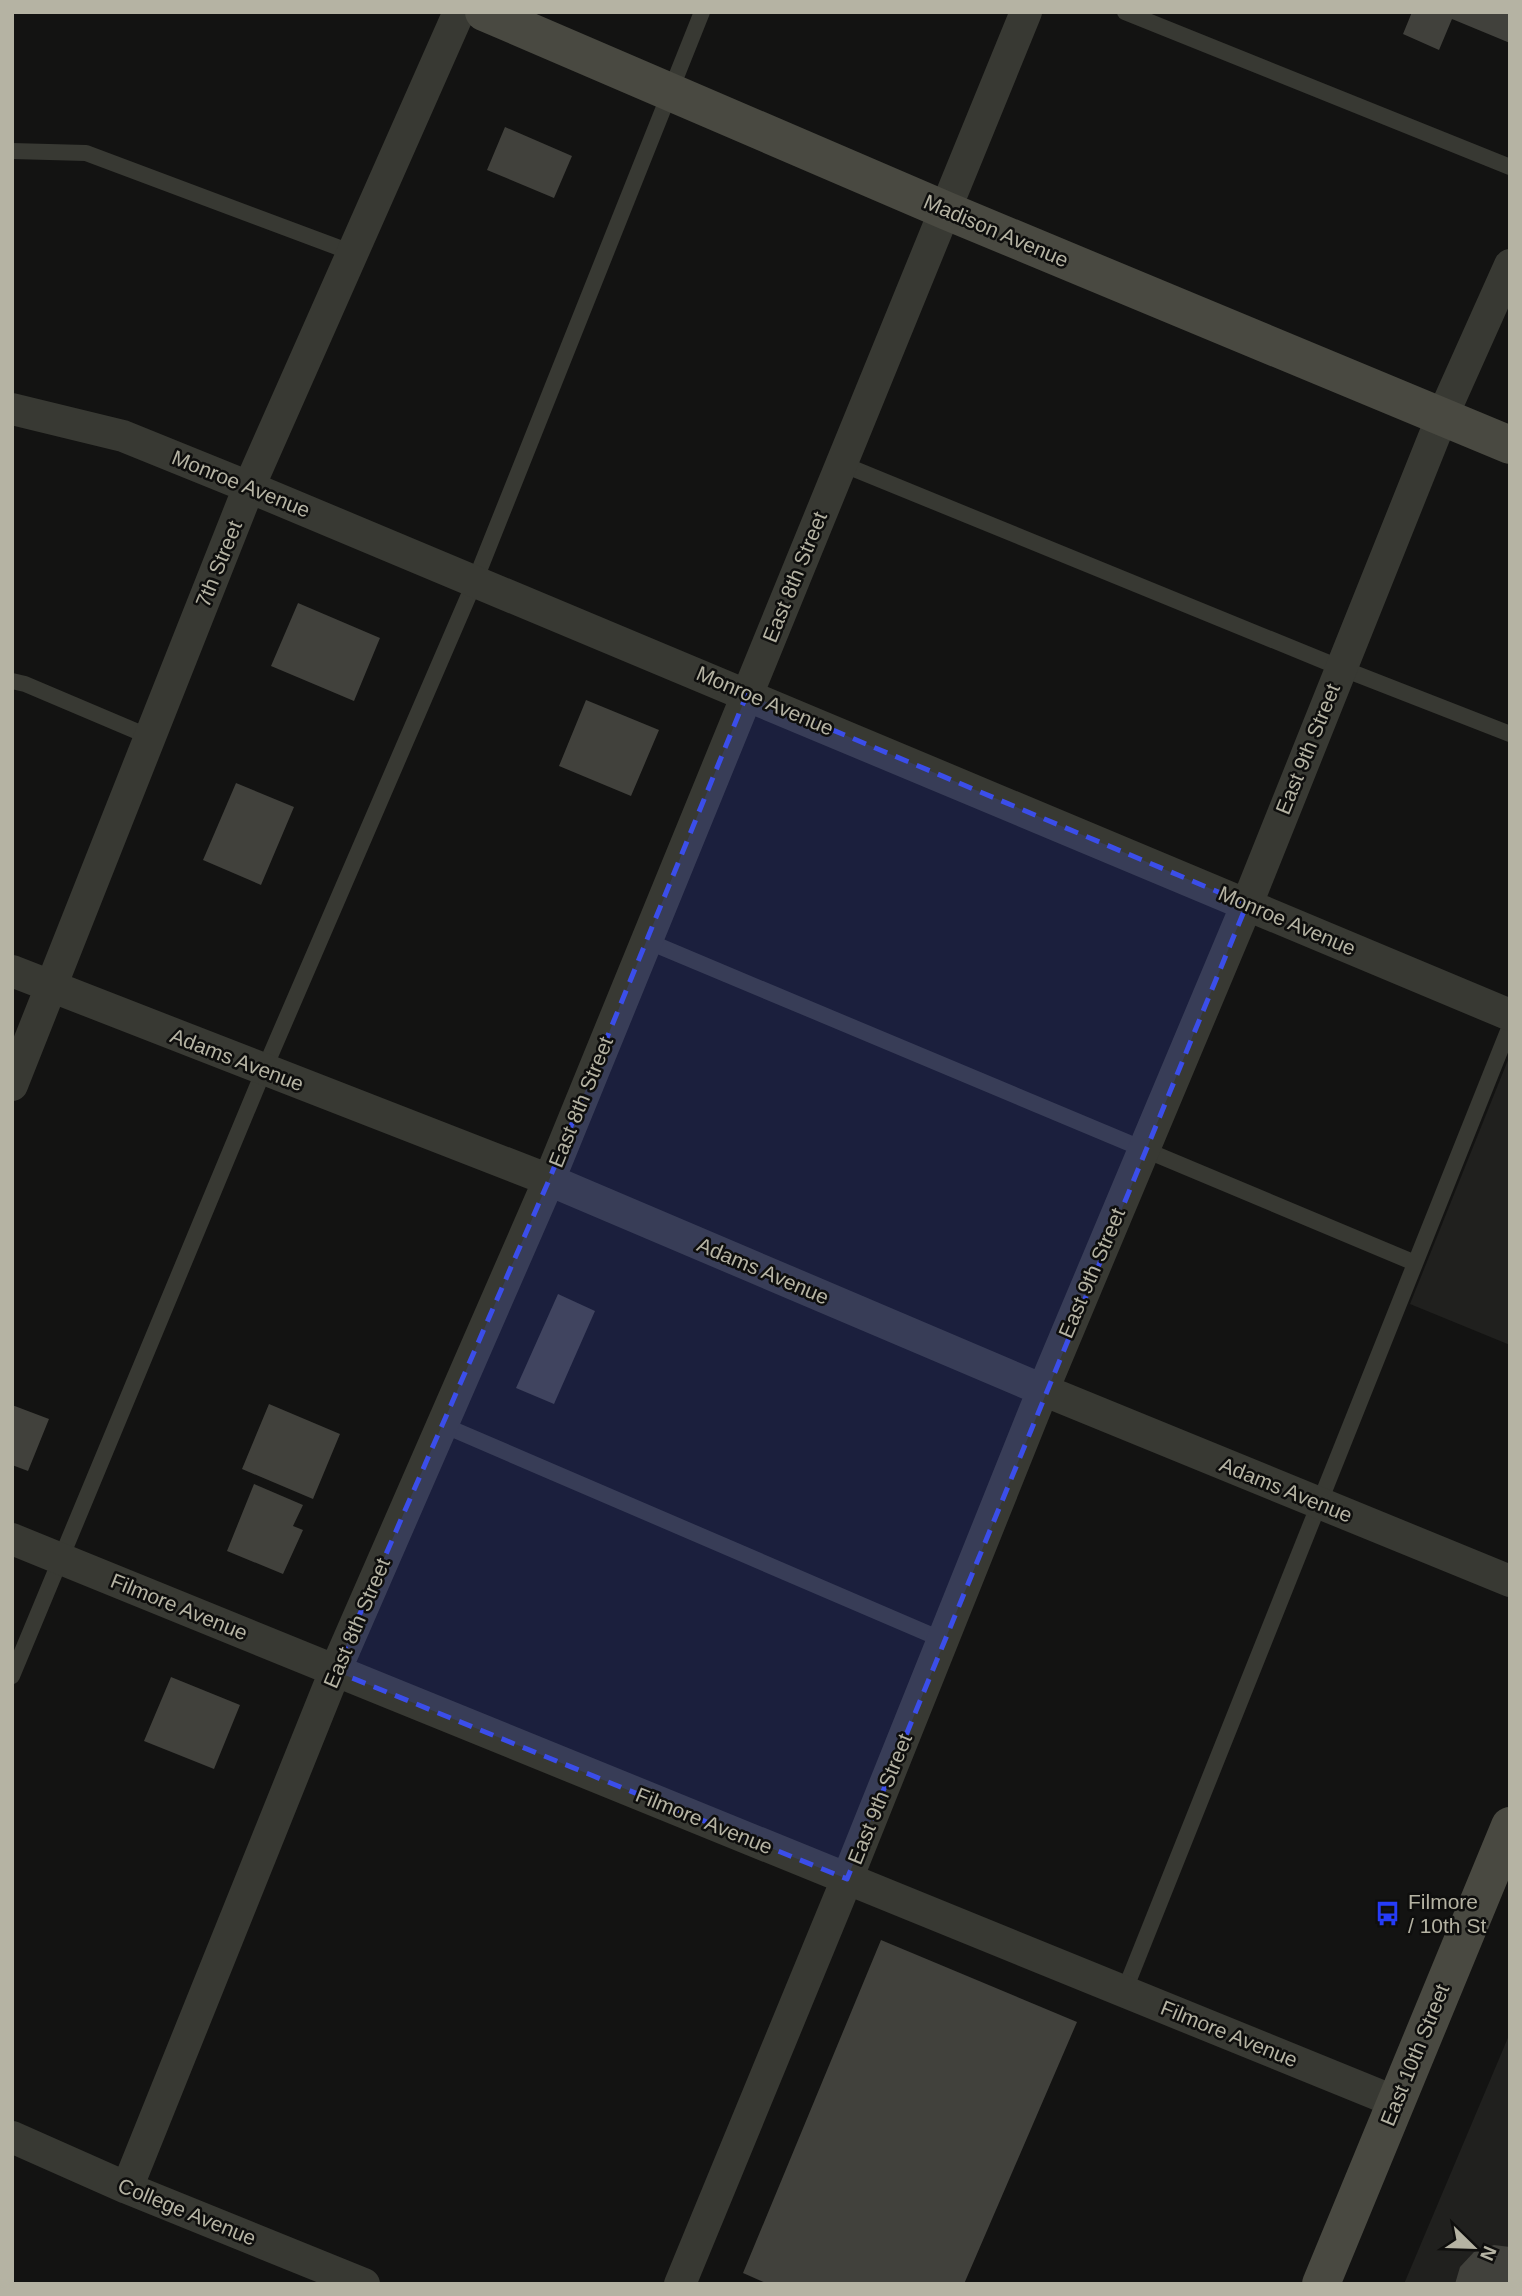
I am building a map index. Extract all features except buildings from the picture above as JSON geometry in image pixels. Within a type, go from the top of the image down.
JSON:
[{"type":"street","name":"7th Street","points":[[12,1085],[249,487],[459,12]]},
{"type":"street","name":"Madison Avenue","points":[[484,12],[947,211],[1510,445]]},
{"type":"street","name":"East 8th Street","points":[[127,2188],[335,1671],[550,1180],[1027,12]]},
{"type":"street","name":"East 9th Street","points":[[680,2284],[848,1879],[1043,1390],[1247,904],[1442,417],[1510,265]]},
{"type":"street","name":"Monroe Avenue","points":[[12,409],[122,436],[249,487],[1510,1015]]},
{"type":"street","name":"Adams Avenue","points":[[12,971],[52,989],[550,1180],[1043,1390],[1510,1581]]},
{"type":"street","name":"Filmore Avenue","points":[[12,1539],[1396,2102]]},
{"type":"street","name":"East 10th Street","points":[[1321,2284],[1510,1826]]},
{"type":"street","name":"College Avenue","points":[[12,2137],[127,2188],[364,2284]]},
{"type":"lane","points":[[12,1676],[264,1070],[475,581],[702,12]]},
{"type":"lane","points":[[1125,12],[1510,167]]},
{"type":"lane","points":[[12,151],[86,153],[353,253]]},
{"type":"lane","points":[[842,464],[1340,668],[1510,734]]},
{"type":"lane","points":[[12,681],[25,684],[150,737]]},
{"type":"lane","points":[[647,941],[1415,1263]]},
{"type":"lane","points":[[1124,1992],[1510,1026]]},
{"type":"lane","points":[[443,1425],[943,1640]]},
{"type":"highlighted area","points":[[747,694],[1247,904],[847,1879],[335,1671],[549,1180]]},
{"type":"shaded area","points":[[1510,1055],[1510,1345],[1410,1304]]},
{"type":"shaded area","points":[[1510,2033],[1510,2284],[1404,2284]]},
{"type":"place","name":"Filmore / 10th St","points":[[1388,1914]]}]
